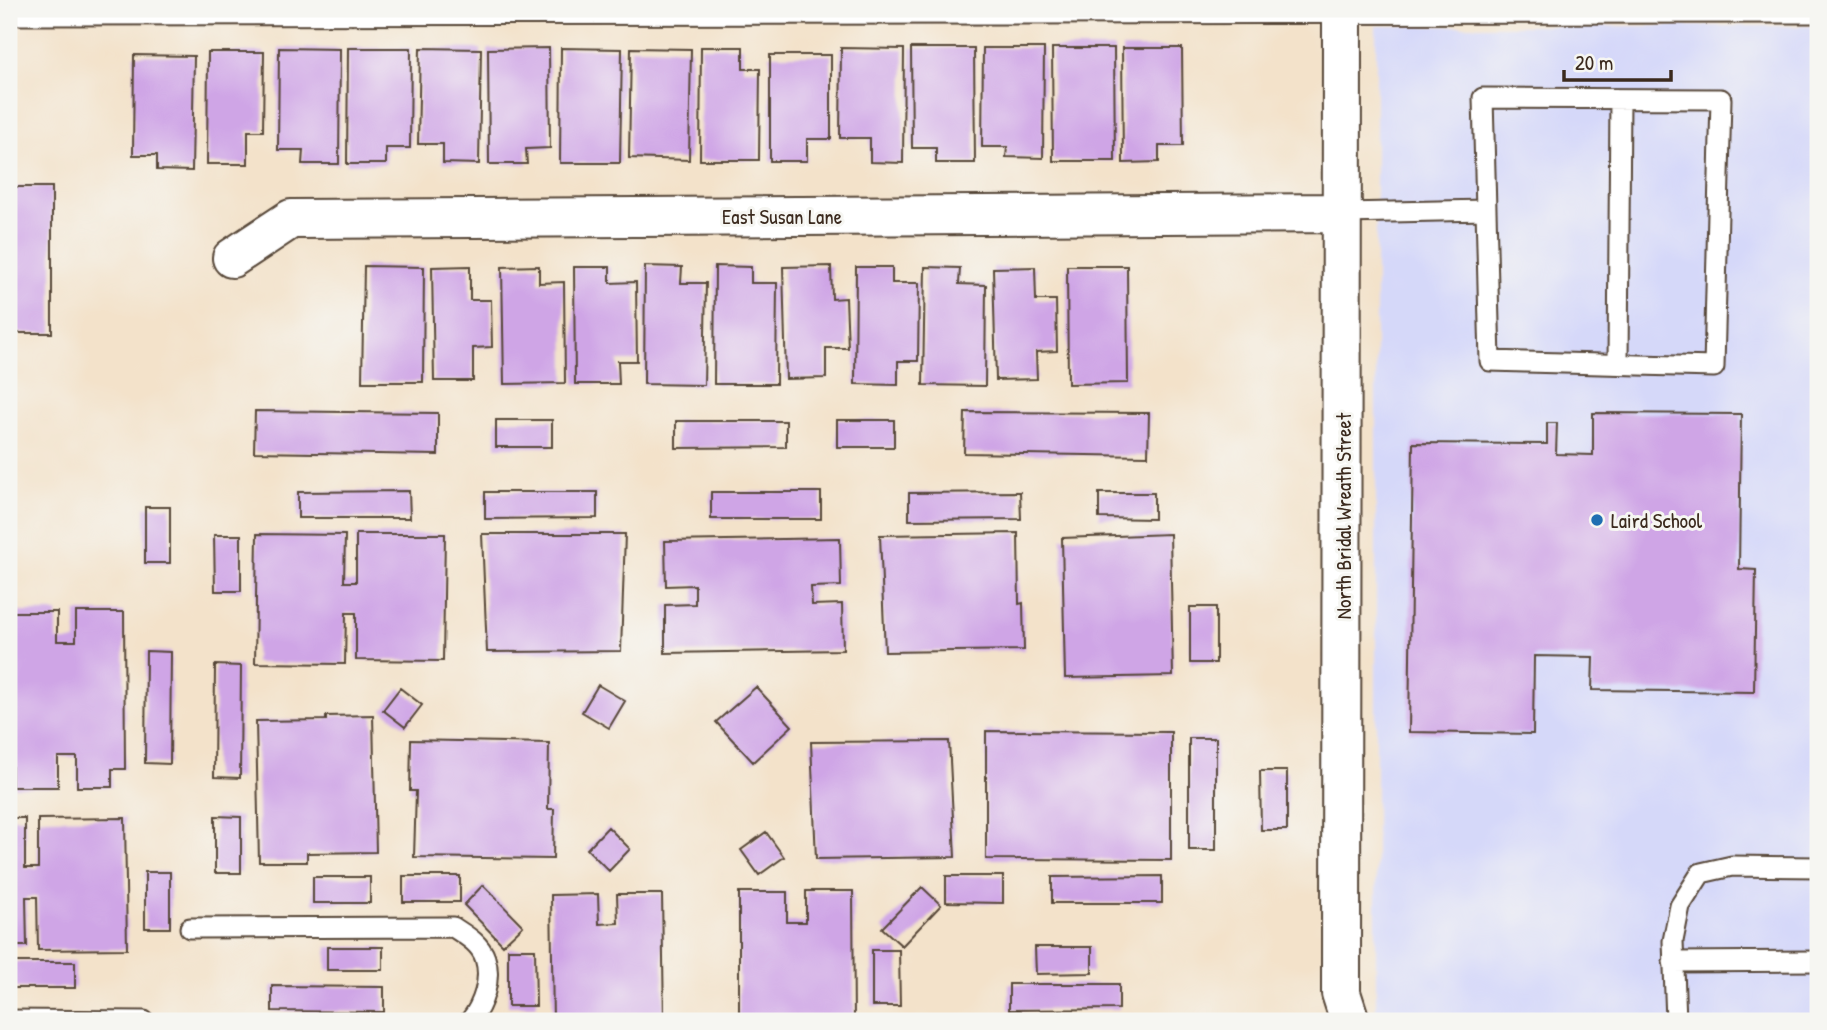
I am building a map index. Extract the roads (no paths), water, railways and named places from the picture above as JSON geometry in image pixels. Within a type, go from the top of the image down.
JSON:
[{"type":"street","name":"North Bridal Wreath Street","points":[[1342,11],[1340,993],[1350,1021]]},
{"type":"street","name":"East Susan Lane","points":[[232,258],[291,219],[1343,213]]},
{"type":"lane","points":[[9,15],[1342,11],[1818,13]]},
{"type":"lane","points":[[1483,98],[1721,99],[1714,368],[1490,361],[1486,210],[1483,98]]},
{"type":"lane","points":[[1618,365],[1620,99]]},
{"type":"lane","points":[[1343,213],[1486,210]]},
{"type":"lane","points":[[1676,1021],[1673,942],[1680,906],[1702,873],[1732,866],[1818,867]]},
{"type":"lane","points":[[190,928],[453,927],[473,940],[485,958],[484,1000],[470,1021]]},
{"type":"lane","points":[[1674,962],[1818,961]]},
{"type":"lane","points":[[9,1020],[144,1021]]},
{"type":"place","name":"Laird School","points":[[1597,520]]}]
